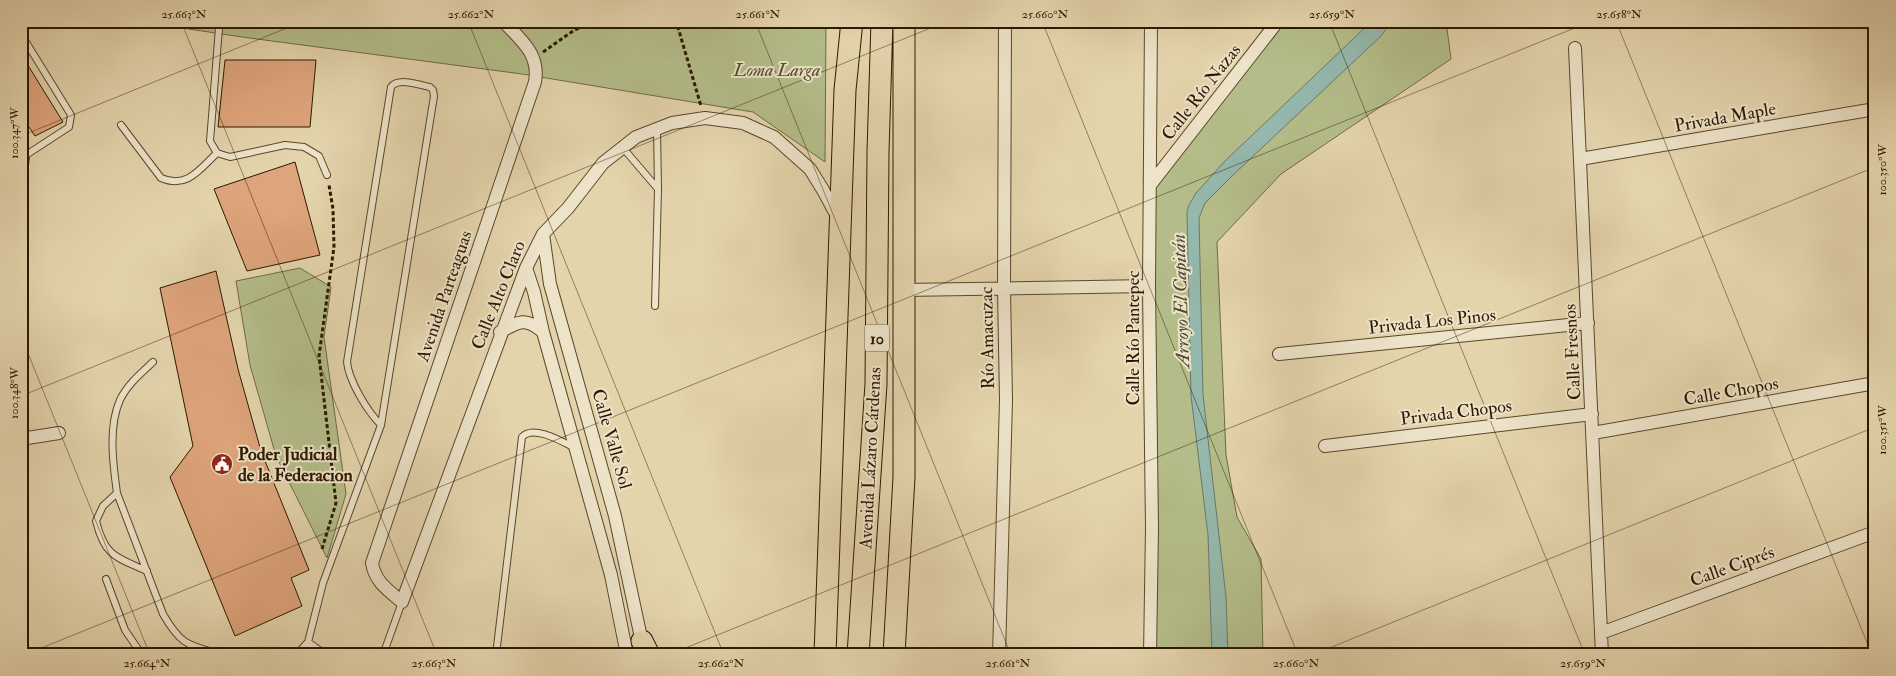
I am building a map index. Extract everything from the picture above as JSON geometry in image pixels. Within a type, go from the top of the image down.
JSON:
[{"type":"highway","points":[[825,655],[845,90],[852,21]]},
{"type":"highway","name":"Avenida Lázaro Cárdenas","points":[[858,655],[876,384],[878,152],[882,21]]},
{"type":"highway","name":"Avenida Lázaro Cárdenas","points":[[894,655],[904,477],[904,21]]},
{"type":"highway","points":[[815,655],[826,628]]},
{"type":"street","points":[[503,21],[534,58]]},
{"type":"street","name":"Río Amacuzac","points":[[999,655],[1006,400],[1004,288],[1005,21]]},
{"type":"street","name":"Calle Río Pantepec","points":[[1150,655],[1152,528],[1149,286],[1151,21]]},
{"type":"street","name":"Calle Río Nazas","points":[[1151,184],[1278,21]]},
{"type":"street","name":"Calle Fresnos","points":[[1575,48],[1602,655]]},
{"type":"street","name":"Avenida Parteaguas","points":[[402,602],[375,576],[372,563],[532,93],[537,71],[534,58]]},
{"type":"street","name":"Privada Maple","points":[[1580,159],[1875,109]]},
{"type":"street","name":"Calle Alto Claro","points":[[402,602],[500,332],[526,268],[543,234],[568,208],[603,164],[636,137],[672,123],[705,118],[743,123],[774,137],[810,169],[840,223]]},
{"type":"street","points":[[21,172],[22,152]]},
{"type":"street","name":"Calle Valle Sol","points":[[543,234],[550,284],[615,516],[640,651]]},
{"type":"street","name":"Calle Valle Sol","points":[[526,268],[611,575],[640,651]]},
{"type":"street","points":[[903,290],[1149,286]]},
{"type":"street","points":[[500,332],[513,325],[526,322],[532,323],[543,332]]},
{"type":"street","name":"Privada Los Pinos","points":[[1279,354],[1588,323]]},
{"type":"street","name":"Calle Chopos","points":[[1593,433],[1875,383]]},
{"type":"street","name":"Privada Chopos","points":[[1325,446],[1592,414]]},
{"type":"street","points":[[21,439],[59,433]]},
{"type":"street","name":"Calle Ciprés","points":[[1601,633],[1875,532]]},
{"type":"lane","points":[[221,21],[210,141],[217,153],[230,157],[285,145],[304,147],[319,156],[327,174]]},
{"type":"lane","points":[[21,34],[71,115],[69,127],[22,152]]},
{"type":"lane","points":[[296,655],[308,642],[323,583],[381,425],[434,92],[430,87],[399,82],[394,83],[391,87],[347,362],[365,407],[381,425]]},
{"type":"lane","points":[[121,125],[160,178],[169,181],[176,182],[191,177],[217,153]]},
{"type":"lane","points":[[655,306],[658,189],[657,128]]},
{"type":"lane","points":[[623,148],[658,189]]},
{"type":"lane","points":[[153,362],[130,384],[120,400],[115,419],[113,440],[116,492],[163,614],[178,638],[187,644],[224,655]]},
{"type":"lane","points":[[496,655],[522,437],[524,434],[535,432],[555,437],[576,449]]},
{"type":"lane","points":[[116,492],[103,506],[96,521],[101,540],[112,555],[147,571]]},
{"type":"lane","points":[[106,579],[126,630],[142,655]]},
{"type":"lane","points":[[383,655],[402,602]]},
{"type":"lane","points":[[308,642],[326,655]]},
{"type":"path","points":[[534,58],[573,31],[593,21]]},
{"type":"path","points":[[674,21],[677,24],[705,118]]},
{"type":"path","points":[[322,550],[336,503],[319,356],[334,246],[333,209],[327,174]]},
{"type":"green space","name":"Loma Larga","points":[[136,21],[826,21],[825,162],[753,112],[522,74]]},
{"type":"green space","points":[[1278,21],[1446,21],[1451,59],[1281,174],[1217,242],[1226,455],[1237,517],[1261,559],[1263,655],[1147,655],[1151,184]]},
{"type":"green space","points":[[300,268],[331,287],[324,337],[346,494],[327,558],[276,456],[250,365],[236,281]]},
{"type":"water","points":[[1372,21],[1392,21],[1381,36],[1205,203],[1199,218],[1203,395],[1226,597],[1228,655],[1212,655],[1208,535],[1191,396],[1187,211],[1196,193],[1225,161]]},
{"type":"building","points":[[21,54],[63,122],[35,136],[21,115]]},
{"type":"building","points":[[225,60],[316,60],[310,127],[218,127]]},
{"type":"building","points":[[295,162],[320,255],[247,271],[214,189]]},
{"type":"building","name":"Poder Judicial de la Federacion","points":[[216,271],[238,369],[261,451],[309,570],[291,578],[302,606],[235,636],[170,477],[193,446],[160,288]]},
{"type":"place","name":"Poder Judicial de la Federacion","points":[[222,464]]},
{"type":"water label","name":"Arroyo El Capitán","points":[[1180,301]]}]
